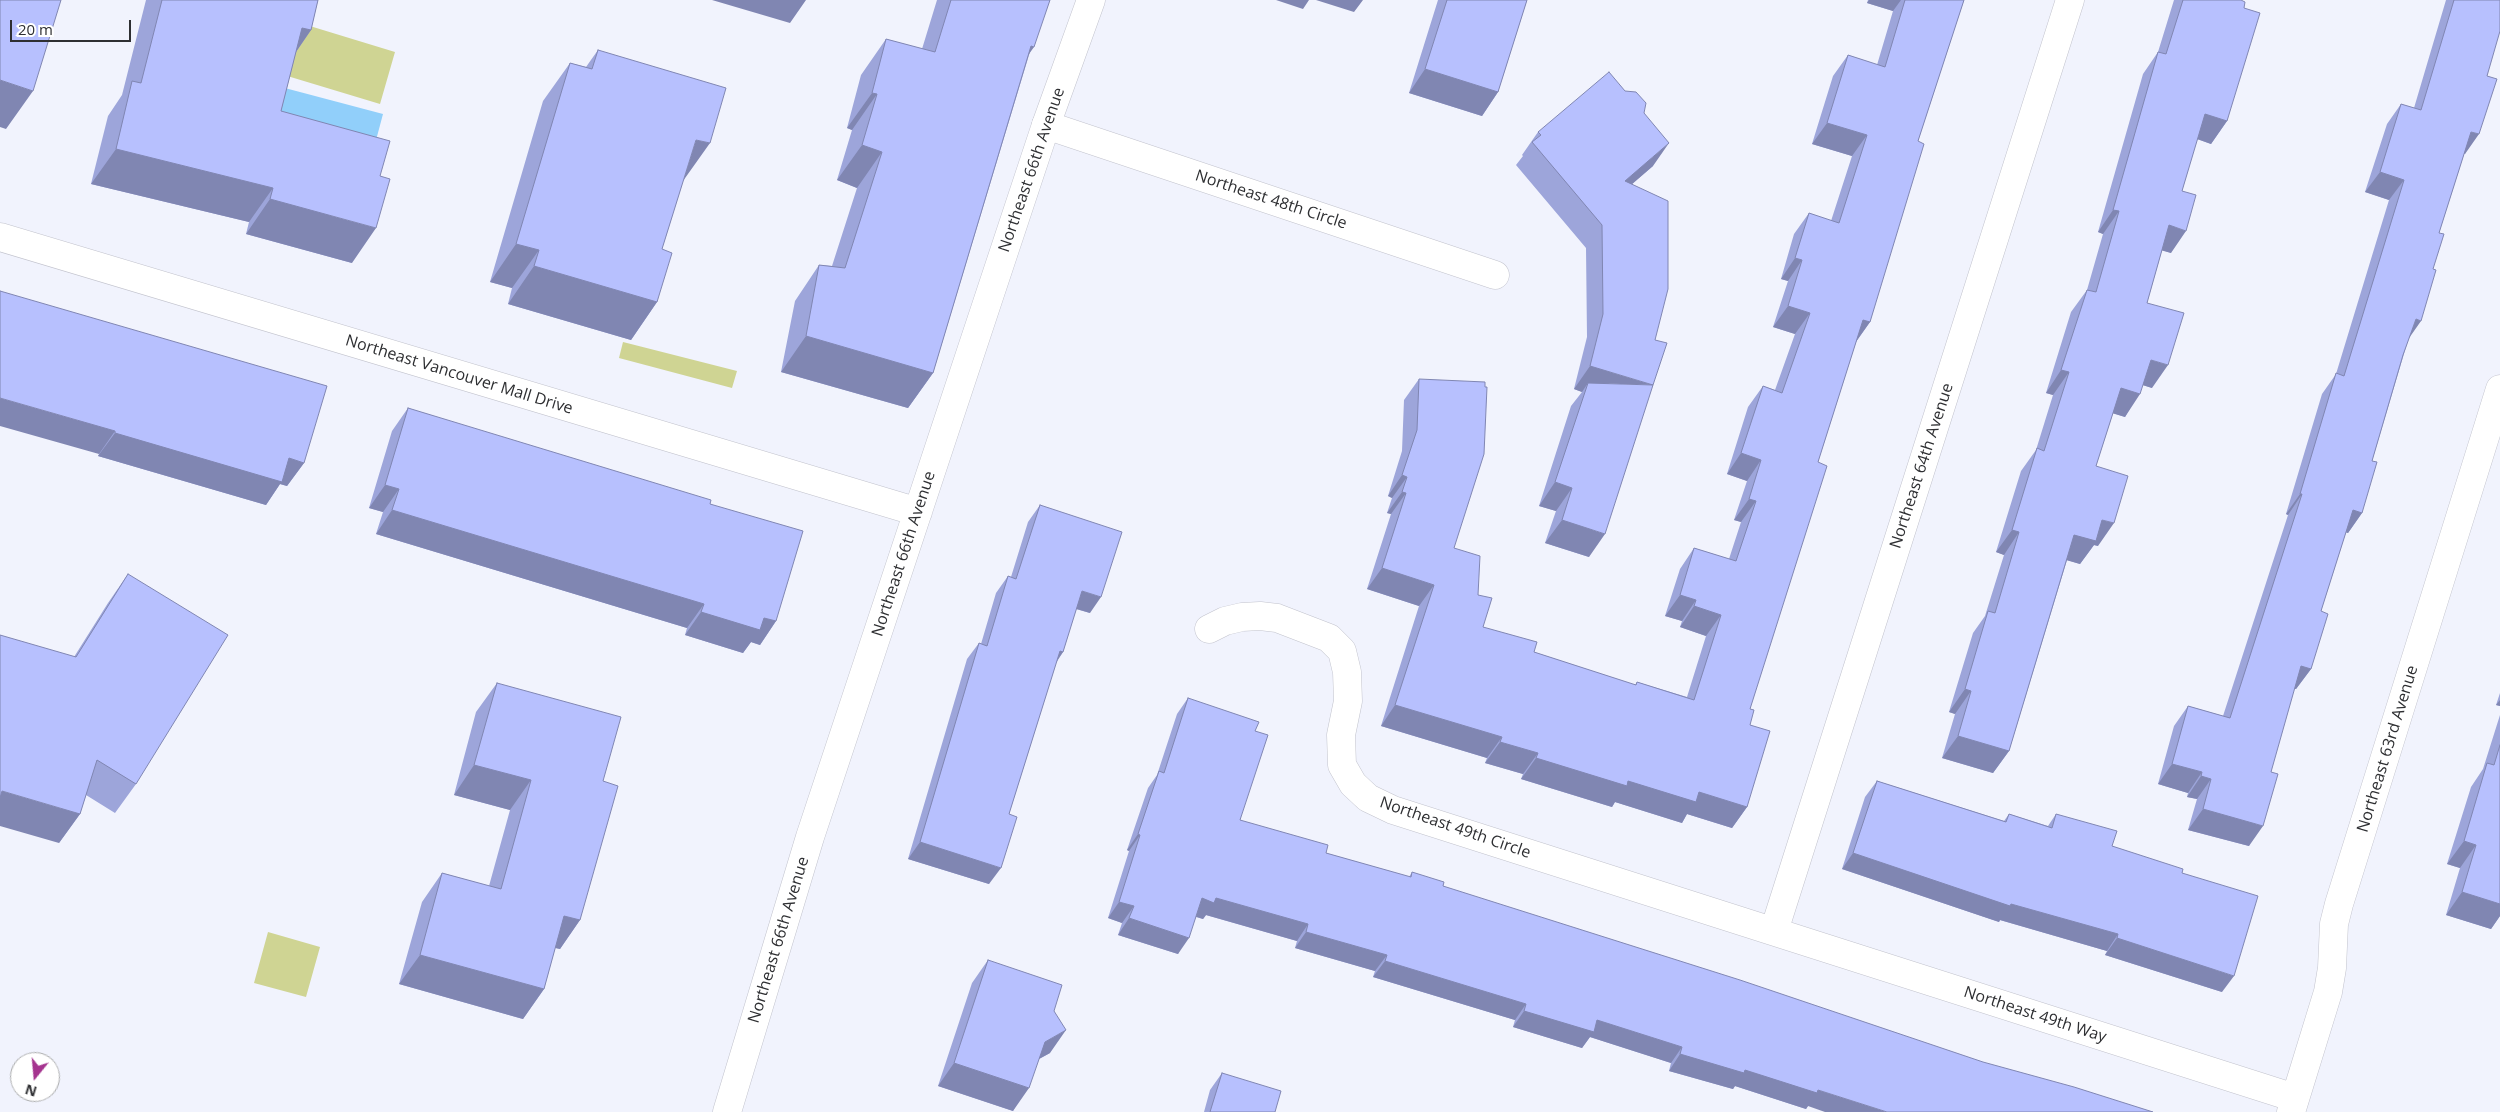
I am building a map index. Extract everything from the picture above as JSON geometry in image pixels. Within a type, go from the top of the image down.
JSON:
[{"type":"street","name":"Northeast 66th Avenue","points":[[727,1112],[804,856],[1046,125],[1091,0]]},
{"type":"street","name":"Northeast 64th Avenue","points":[[1774,931],[2070,0]]},
{"type":"street","name":"Northeast 48th Circle","points":[[1046,125],[1495,275]]},
{"type":"street","name":"Northeast Vancouver Mall Drive","points":[[0,237],[918,512]]},
{"type":"street","name":"Northeast 63rd Avenue","points":[[2293,1105],[2328,992],[2332,968],[2334,924],[2339,904],[2500,389]]},
{"type":"street","name":"Northeast 49th Circle","points":[[1209,629],[1225,621],[1242,617],[1260,616],[1277,618],[1329,638],[1342,652],[1347,672],[1348,701],[1341,735],[1342,765],[1353,784],[1368,798],[1393,810],[1774,931]]},
{"type":"street","name":"Northeast 49th Way","points":[[1774,931],[2293,1105]]},
{"type":"green space","points":[[300,23],[395,52],[380,104],[284,75]]},
{"type":"green space","points":[[623,342],[737,371],[732,388],[619,358]]},
{"type":"green space","points":[[268,932],[320,947],[306,997],[254,983]]},
{"type":"water","points":[[281,87],[383,114],[367,174],[265,146]]},
{"type":"building","points":[[0,0],[61,0],[33,91],[0,80]]},
{"type":"building","points":[[162,0],[318,0],[311,30],[302,28],[281,111],[390,141],[380,176],[390,179],[376,228],[270,199],[273,188],[116,149],[132,81],[141,83]]},
{"type":"building","points":[[951,0],[1050,0],[1034,47],[1031,46],[933,373],[806,336],[819,265],[845,268],[882,152],[862,145],[877,94],[872,93],[886,39],[935,52]]},
{"type":"building","points":[[1447,0],[1527,0],[1498,92],[1425,69]]},
{"type":"building","points":[[1905,0],[1964,0],[1918,141],[1924,144],[1870,322],[1863,320],[1818,462],[1827,466],[1750,709],[1754,710],[1750,725],[1770,731],[1747,807],[1699,792],[1696,802],[1628,781],[1627,786],[1536,758],[1538,753],[1500,742],[1502,737],[1395,705],[1434,585],[1382,568],[1406,493],[1402,492],[1407,477],[1402,475],[1417,430],[1419,379],[1485,382],[1485,387],[1487,387],[1484,454],[1454,548],[1480,556],[1478,595],[1492,598],[1483,627],[1537,642],[1534,652],[1636,685],[1637,682],[1694,700],[1721,615],[1694,606],[1696,600],[1680,595],[1694,548],[1736,561],[1756,501],[1749,499],[1761,460],[1741,453],[1763,386],[1782,393],[1810,313],[1788,306],[1802,260],[1795,258],[1809,213],[1839,223],[1867,135],[1827,123],[1848,55],[1885,67]]},
{"type":"building","points":[[2183,0],[2241,0],[2245,2],[2244,8],[2260,13],[2227,121],[2205,114],[2182,191],[2196,195],[2186,231],[2169,225],[2147,303],[2184,313],[2168,365],[2151,360],[2140,394],[2121,388],[2096,466],[2128,476],[2114,523],[2102,520],[2096,541],[2074,535],[2009,751],[1958,736],[1971,691],[1965,689],[1988,611],[1995,613],[2019,532],[2012,530],[2037,448],[2044,451],[2069,372],[2061,370],[2087,290],[2096,292],[2119,211],[2113,210],[2158,52],[2166,54]]},
{"type":"building","points":[[2454,0],[2500,0],[2500,31],[2487,76],[2497,79],[2479,134],[2471,132],[2439,233],[2444,234],[2433,269],[2436,270],[2421,321],[2416,319],[2403,355],[2372,461],[2377,462],[2362,513],[2353,510],[2321,611],[2328,614],[2311,669],[2301,666],[2271,772],[2278,774],[2263,826],[2203,809],[2211,779],[2201,776],[2202,772],[2172,764],[2188,706],[2230,718],[2302,494],[2300,494],[2336,373],[2344,376],[2404,180],[2380,172],[2401,104],[2421,110]]},
{"type":"building","points":[[598,50],[726,88],[710,143],[696,140],[662,249],[672,253],[657,302],[534,266],[539,250],[516,244],[570,63],[592,69]]},
{"type":"building","points":[[1609,72],[1625,91],[1636,92],[1646,103],[1644,113],[1669,143],[1625,181],[1668,201],[1668,289],[1655,340],[1667,343],[1653,385],[1590,366],[1603,314],[1602,225],[1532,142],[1541,135],[1538,132]]},
{"type":"building","points":[[0,291],[327,386],[304,463],[289,458],[282,482],[0,398]]},
{"type":"building","points":[[1588,383],[1653,385],[1605,534],[1562,520],[1572,488],[1555,482]]},
{"type":"building","points":[[408,408],[711,500],[710,504],[803,531],[776,621],[764,618],[760,630],[701,612],[704,604],[392,510],[399,489],[385,485]]},
{"type":"building","points":[[1040,505],[1122,532],[1101,597],[1082,591],[1063,652],[1060,651],[1009,814],[1017,817],[1001,868],[920,842],[979,643],[987,646],[1008,576],[1016,579]]},
{"type":"building","points":[[128,574],[228,635],[136,784],[97,760],[80,814],[2,791],[0,798],[0,635],[76,657]]},
{"type":"building","points":[[497,683],[621,717],[603,781],[618,786],[580,920],[564,916],[544,989],[420,955],[442,873],[501,889],[531,780],[474,765]]},
{"type":"building","points":[[1188,698],[1259,722],[1255,731],[1268,735],[1240,820],[1328,845],[1326,853],[1411,877],[1412,872],[1444,882],[1443,886],[1740,980],[1983,1062],[2074,1087],[2153,1112],[1887,1112],[1818,1090],[1817,1093],[1745,1070],[1744,1073],[1680,1054],[1682,1047],[1597,1020],[1594,1032],[1524,1011],[1526,1004],[1385,961],[1387,955],[1306,932],[1308,924],[1216,898],[1214,903],[1202,898],[1189,938],[1129,918],[1134,906],[1119,902],[1140,835],[1138,834],[1159,771],[1164,773]]},
{"type":"building","points":[[2500,745],[2500,904],[2462,892],[2476,845],[2464,841],[2487,763],[2494,765]]},
{"type":"building","points":[[1877,781],[2006,822],[2009,814],[2052,828],[2056,814],[2117,831],[2112,846],[2183,869],[2182,873],[2258,896],[2234,976],[2117,938],[2118,934],[2011,904],[2010,906],[1853,853]]},
{"type":"building","points":[[988,960],[1062,985],[1054,1011],[1066,1030],[1045,1042],[1029,1088],[954,1063]]},
{"type":"building","points":[[1222,1073],[1281,1091],[1275,1112],[1210,1112]]}]
